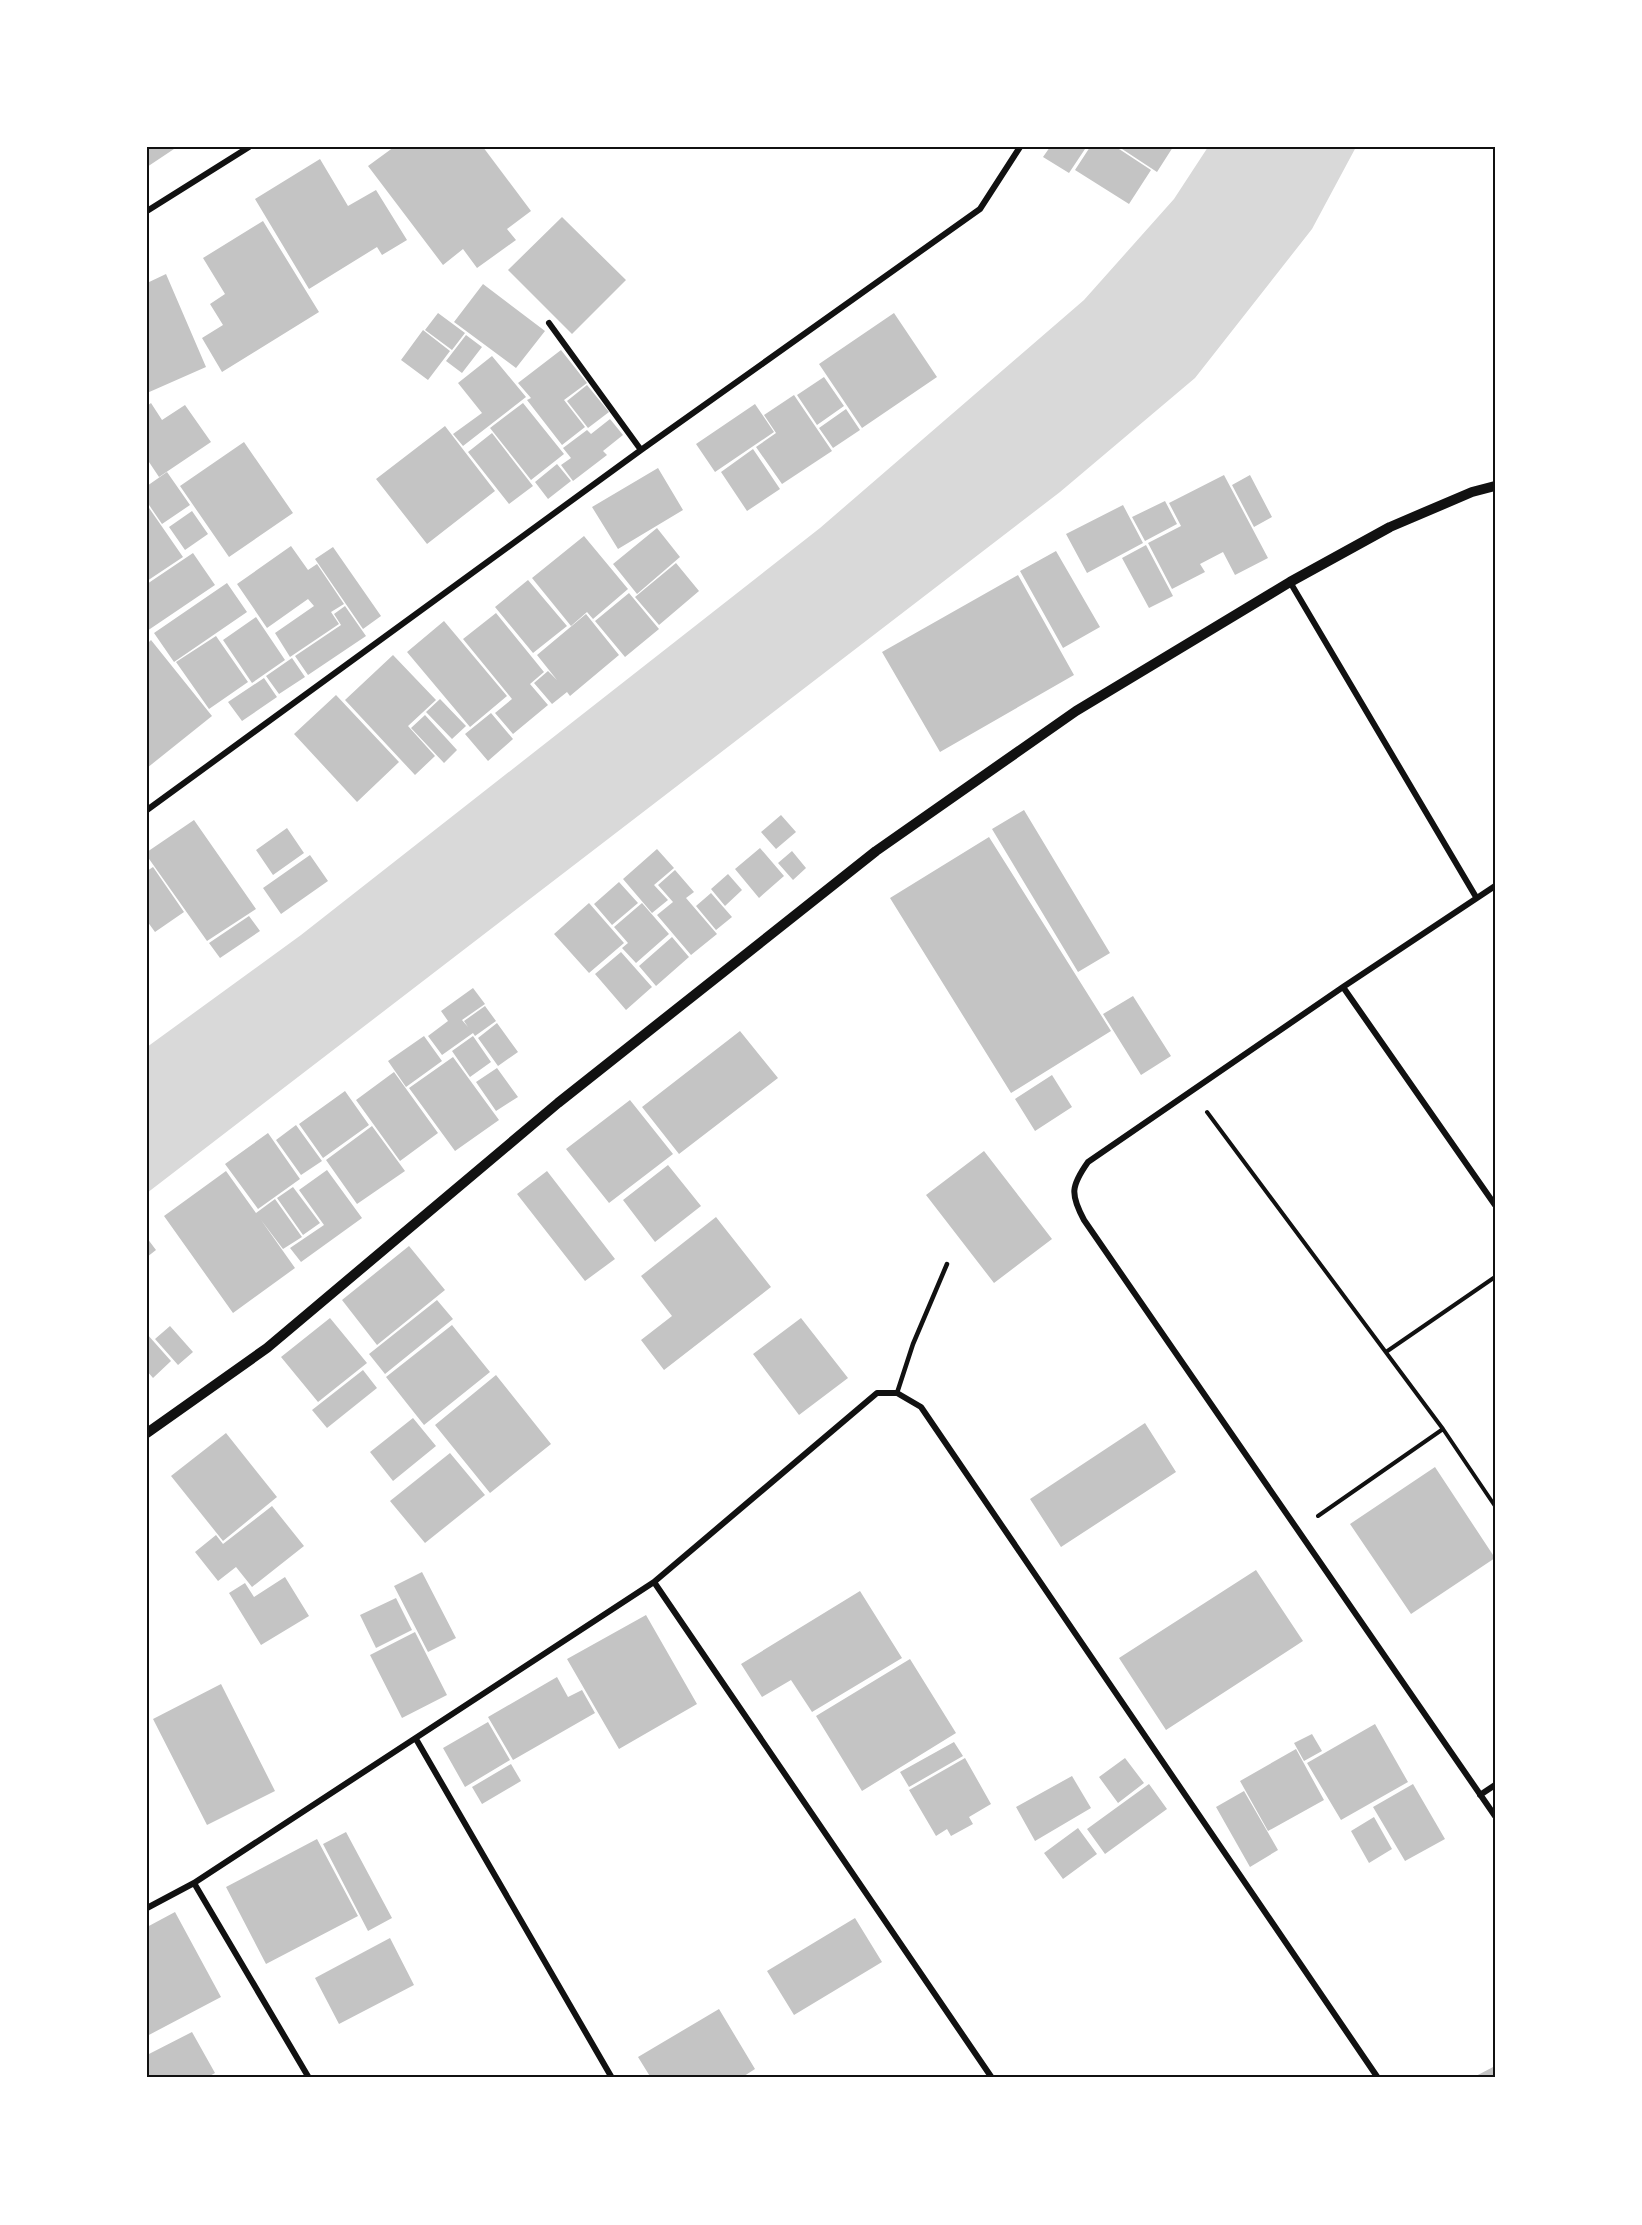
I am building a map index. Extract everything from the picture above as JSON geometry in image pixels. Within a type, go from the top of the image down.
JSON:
[{"type":"street","points":[[147,211],[249,147]]},
{"type":"street","points":[[147,810],[641,450],[980,209],[1020,147]]},
{"type":"street","points":[[549,323],[641,450]]},
{"type":"street","points":[[147,1432],[267,1348],[558,1103],[876,851],[1076,711],[1290,582],[1390,527],[1472,492],[1495,486]]},
{"type":"street","points":[[1290,582],[1476,897]]},
{"type":"street","points":[[1495,886],[1088,1162],[1077,1177],[1073,1188],[1076,1205],[1084,1220],[1495,1816]]},
{"type":"street","points":[[1343,987],[1495,1205]]},
{"type":"street","points":[[147,1908],[194,1883],[416,1740],[654,1582],[877,1393],[897,1393],[921,1407],[1378,2078]]},
{"type":"street","points":[[654,1582],[992,2078]]},
{"type":"street","points":[[416,1740],[612,2078]]},
{"type":"street","points":[[1480,1795],[1495,1785]]},
{"type":"street","points":[[194,1883],[309,2078]]},
{"type":"lane","points":[[897,1393],[913,1344],[946,1264]]},
{"type":"path","points":[[1191,1090],[1443,1429],[1495,1506]]},
{"type":"path","points":[[1386,1352],[1495,1278]]},
{"type":"path","points":[[1298,1529],[1443,1429]]},
{"type":"shaded area","points":[[1208,147],[1356,147],[1312,229],[1195,378],[1060,492],[147,1193],[147,1047],[301,935],[820,528],[1084,300],[1174,199]]},
{"type":"building","points":[[147,147],[173,147],[174,149],[147,167]]},
{"type":"building","points":[[394,147],[483,147],[531,211],[507,229],[516,240],[477,268],[463,249],[443,265],[368,166]]},
{"type":"building","points":[[1050,147],[1085,149],[1069,173],[1043,157]]},
{"type":"building","points":[[1090,147],[1116,147],[1151,170],[1129,204],[1075,170]]},
{"type":"building","points":[[1119,147],[1173,147],[1157,172]]},
{"type":"building","points":[[320,159],[348,206],[376,190],[407,240],[382,255],[377,247],[309,289],[255,199]]},
{"type":"building","points":[[562,217],[626,280],[572,334],[508,270]]},
{"type":"building","points":[[263,221],[319,312],[222,372],[202,338],[223,325],[210,304],[225,294],[203,258]]},
{"type":"building","points":[[166,274],[206,367],[147,393],[147,283]]},
{"type":"building","points":[[483,284],[545,331],[516,368],[454,322]]},
{"type":"building","points":[[438,313],[465,333],[452,350],[425,330]]},
{"type":"building","points":[[894,313],[937,377],[862,428],[819,364]]},
{"type":"building","points":[[423,330],[450,351],[428,380],[401,360]]},
{"type":"building","points":[[466,335],[482,347],[462,373],[446,361]]},
{"type":"building","points":[[561,350],[587,383],[564,400],[585,427],[562,445],[527,400],[531,398],[518,383]]},
{"type":"building","points":[[492,356],[526,397],[463,446],[453,434],[482,413],[458,383]]},
{"type":"building","points":[[824,377],[844,406],[817,425],[797,395]]},
{"type":"building","points":[[587,385],[609,412],[588,428],[567,401]]},
{"type":"building","points":[[794,395],[832,451],[782,484],[756,447],[776,433],[764,415]]},
{"type":"building","points":[[151,403],[162,420],[185,405],[211,442],[159,477],[147,459],[147,406]]},
{"type":"building","points":[[523,403],[564,454],[531,480],[490,428]]},
{"type":"building","points":[[755,404],[774,432],[715,472],[696,444]]},
{"type":"building","points":[[846,409],[860,430],[833,448],[819,428]]},
{"type":"building","points":[[610,419],[623,435],[603,451],[607,455],[573,481],[561,465],[571,458],[563,448],[587,430],[591,434]]},
{"type":"building","points":[[445,426],[495,491],[427,544],[376,479]]},
{"type":"building","points":[[492,433],[533,486],[509,504],[468,452]]},
{"type":"building","points":[[244,442],[293,513],[229,557],[180,486]]},
{"type":"building","points":[[753,449],[780,489],[747,511],[721,472]]},
{"type":"building","points":[[557,464],[571,481],[548,499],[535,482]]},
{"type":"building","points":[[658,468],[683,510],[618,549],[592,507]]},
{"type":"building","points":[[167,472],[190,505],[162,524],[147,502],[147,486]]},
{"type":"building","points":[[1224,475],[1268,558],[1235,575],[1223,552],[1200,564],[1205,572],[1172,589],[1148,543],[1181,526],[1169,503]]},
{"type":"building","points":[[1250,475],[1272,517],[1254,527],[1232,485]]},
{"type":"building","points":[[1165,501],[1177,524],[1145,541],[1132,517]]},
{"type":"building","points":[[147,505],[183,557],[147,581]]},
{"type":"building","points":[[1123,505],[1143,543],[1087,573],[1066,534]]},
{"type":"building","points":[[192,511],[208,534],[185,550],[169,527]]},
{"type":"building","points":[[657,528],[680,557],[637,594],[613,564]]},
{"type":"building","points":[[584,536],[628,589],[593,619],[587,612],[571,626],[532,578]]},
{"type":"building","points":[[1146,545],[1173,596],[1149,608],[1122,558]]},
{"type":"building","points":[[291,546],[308,570],[317,564],[344,604],[331,612],[339,624],[290,657],[275,633],[314,606],[308,599],[267,628],[237,584]]},
{"type":"building","points":[[333,547],[381,616],[363,629],[315,559]]},
{"type":"building","points":[[1056,551],[1100,627],[1063,648],[1020,571]]},
{"type":"building","points":[[193,553],[215,585],[147,631],[147,584]]},
{"type":"building","points":[[676,563],[699,591],[659,625],[635,597]]},
{"type":"building","points":[[1018,575],[1074,675],[940,752],[882,652]]},
{"type":"building","points":[[528,580],[567,626],[533,653],[495,607]]},
{"type":"building","points":[[227,583],[247,612],[174,662],[154,633]]},
{"type":"building","points":[[629,593],[659,629],[625,657],[595,621]]},
{"type":"building","points":[[345,606],[366,636],[308,675],[295,656],[341,625],[334,614]]},
{"type":"building","points":[[496,613],[544,672],[530,684],[548,705],[513,734],[495,713],[512,699],[463,639]]},
{"type":"building","points":[[586,614],[619,655],[570,696],[567,692],[552,704],[534,683],[548,671],[557,680],[537,655]]},
{"type":"building","points":[[256,617],[285,660],[252,683],[223,640]]},
{"type":"building","points":[[444,621],[507,696],[470,727],[407,652]]},
{"type":"building","points":[[216,636],[248,682],[209,709],[176,662]]},
{"type":"building","points":[[151,640],[212,716],[147,768],[147,644]]},
{"type":"building","points":[[393,655],[436,700],[408,726],[435,756],[415,775],[345,700]]},
{"type":"building","points":[[292,658],[305,677],[279,694],[266,676]]},
{"type":"building","points":[[264,678],[277,697],[242,721],[228,702]]},
{"type":"building","points":[[336,695],[399,762],[357,802],[294,734]]},
{"type":"building","points":[[440,699],[466,726],[452,739],[426,712]]},
{"type":"building","points":[[491,713],[513,739],[488,761],[465,734]]},
{"type":"building","points":[[425,715],[457,750],[444,763],[411,728]]},
{"type":"building","points":[[1024,810],[1110,953],[1078,972],[992,829]]},
{"type":"building","points":[[781,815],[796,832],[776,849],[761,832]]},
{"type":"building","points":[[194,820],[256,909],[207,941],[147,856],[147,852]]},
{"type":"building","points":[[287,828],[304,853],[273,875],[256,850]]},
{"type":"building","points":[[989,837],[1111,1031],[1011,1093],[890,898]]},
{"type":"building","points":[[760,848],[784,876],[759,898],[735,869]]},
{"type":"building","points":[[657,849],[674,868],[654,885],[668,900],[652,913],[623,879]]},
{"type":"building","points":[[792,851],[806,868],[793,880],[778,863]]},
{"type":"building","points":[[310,855],[328,881],[281,914],[263,888]]},
{"type":"building","points":[[153,867],[184,912],[155,932],[147,921],[147,871]]},
{"type":"building","points":[[675,870],[694,892],[686,898],[717,934],[691,955],[657,915],[673,902],[658,885]]},
{"type":"building","points":[[728,874],[742,890],[725,906],[711,889]]},
{"type":"building","points":[[619,882],[638,903],[612,925],[594,904]]},
{"type":"building","points":[[711,893],[732,917],[716,930],[696,906]]},
{"type":"building","points":[[589,903],[624,943],[589,973],[554,934]]},
{"type":"building","points":[[642,903],[669,934],[636,963],[622,948],[628,943],[614,927]]},
{"type":"building","points":[[249,916],[260,931],[220,958],[209,943]]},
{"type":"building","points":[[672,937],[689,957],[656,986],[639,966]]},
{"type":"building","points":[[621,952],[652,987],[626,1010],[595,974]]},
{"type":"building","points":[[473,988],[485,1004],[462,1020],[468,1027],[464,1021],[485,1006],[496,1021],[475,1036],[473,1033],[442,1055],[428,1036],[448,1021],[441,1011]]},
{"type":"building","points":[[1133,996],[1171,1056],[1141,1075],[1103,1014]]},
{"type":"building","points":[[497,1023],[518,1052],[498,1066],[478,1038]]},
{"type":"building","points":[[740,1031],[778,1078],[679,1154],[642,1107]]},
{"type":"building","points":[[424,1036],[442,1061],[406,1087],[388,1061]]},
{"type":"building","points":[[473,1036],[491,1062],[470,1077],[452,1051]]},
{"type":"building","points":[[453,1057],[499,1120],[455,1151],[409,1088]]},
{"type":"building","points":[[497,1068],[518,1097],[496,1111],[476,1082]]},
{"type":"building","points":[[394,1072],[438,1133],[400,1161],[356,1100]]},
{"type":"building","points":[[1052,1075],[1072,1107],[1035,1131],[1015,1099]]},
{"type":"building","points":[[345,1091],[369,1125],[323,1158],[299,1124]]},
{"type":"building","points":[[630,1100],[673,1154],[609,1203],[566,1149]]},
{"type":"building","points":[[296,1125],[322,1161],[301,1175],[276,1140]]},
{"type":"building","points":[[372,1126],[405,1171],[357,1204],[326,1160]]},
{"type":"building","points":[[268,1133],[300,1179],[258,1209],[225,1164]]},
{"type":"building","points":[[984,1151],[1052,1239],[994,1283],[926,1195]]},
{"type":"building","points":[[668,1165],[701,1206],[655,1242],[623,1200]]},
{"type":"building","points":[[327,1170],[362,1218],[301,1262],[290,1248],[324,1225],[299,1190]]},
{"type":"building","points":[[226,1171],[256,1213],[275,1199],[302,1237],[283,1249],[261,1220],[295,1268],[233,1313],[164,1216]]},
{"type":"building","points":[[547,1171],[615,1259],[585,1281],[517,1194]]},
{"type":"building","points":[[293,1187],[320,1223],[303,1235],[277,1198]]},
{"type":"building","points":[[716,1217],[771,1287],[664,1370],[641,1340],[672,1316],[641,1276]]},
{"type":"building","points":[[147,1238],[156,1250],[147,1257]]},
{"type":"building","points":[[409,1246],[445,1290],[377,1345],[342,1300]]},
{"type":"building","points":[[437,1300],[453,1319],[385,1374],[369,1354]]},
{"type":"building","points":[[330,1318],[367,1363],[318,1402],[281,1357]]},
{"type":"building","points":[[801,1318],[848,1378],[799,1415],[753,1354]]},
{"type":"building","points":[[452,1325],[490,1372],[424,1425],[386,1377]]},
{"type":"building","points":[[170,1326],[193,1352],[178,1365],[155,1339]]},
{"type":"building","points":[[147,1334],[171,1361],[153,1378],[147,1371]]},
{"type":"building","points":[[363,1370],[377,1388],[327,1428],[312,1410]]},
{"type":"building","points":[[496,1375],[551,1444],[490,1493],[435,1425]]},
{"type":"building","points":[[413,1418],[436,1446],[393,1481],[370,1452]]},
{"type":"building","points":[[1145,1423],[1176,1472],[1061,1547],[1030,1499]]},
{"type":"building","points":[[226,1433],[277,1497],[223,1541],[171,1476]]},
{"type":"building","points":[[450,1453],[485,1495],[425,1543],[390,1501]]},
{"type":"building","points":[[1435,1467],[1495,1558],[1411,1614],[1350,1524]]},
{"type":"building","points":[[272,1506],[304,1546],[252,1587],[236,1567],[218,1581],[195,1552],[216,1535],[223,1544]]},
{"type":"building","points":[[1256,1570],[1303,1641],[1166,1730],[1119,1658]]},
{"type":"building","points":[[422,1572],[456,1638],[428,1652],[394,1586]]},
{"type":"building","points":[[285,1577],[309,1616],[261,1645],[229,1593],[245,1583],[254,1597]]},
{"type":"building","points":[[860,1591],[902,1658],[812,1712],[791,1680],[762,1697],[741,1664]]},
{"type":"building","points":[[396,1598],[412,1630],[376,1648],[360,1615]]},
{"type":"building","points":[[646,1615],[697,1704],[619,1749],[567,1659]]},
{"type":"building","points":[[415,1632],[447,1695],[402,1718],[370,1655]]},
{"type":"building","points":[[910,1659],[956,1733],[862,1791],[816,1716]]},
{"type":"building","points":[[557,1677],[568,1697],[582,1690],[595,1713],[513,1760],[488,1717]]},
{"type":"building","points":[[221,1684],[275,1791],[207,1825],[153,1719]]},
{"type":"building","points":[[488,1722],[510,1760],[465,1787],[443,1748]]},
{"type":"building","points":[[1375,1724],[1408,1782],[1341,1820],[1307,1763]]},
{"type":"building","points":[[1312,1734],[1322,1751],[1304,1761],[1294,1743]]},
{"type":"building","points":[[954,1742],[963,1756],[909,1787],[900,1772]]},
{"type":"building","points":[[1296,1749],[1324,1800],[1268,1831],[1240,1781]]},
{"type":"building","points":[[965,1758],[991,1804],[969,1817],[973,1824],[951,1836],[947,1829],[936,1836],[909,1790]]},
{"type":"building","points":[[1125,1758],[1144,1783],[1118,1803],[1099,1777]]},
{"type":"building","points":[[511,1764],[521,1781],[482,1804],[472,1787]]},
{"type":"building","points":[[1072,1776],[1091,1808],[1035,1841],[1016,1807]]},
{"type":"building","points":[[1149,1784],[1167,1809],[1105,1854],[1087,1829]]},
{"type":"building","points":[[1413,1784],[1445,1839],[1405,1861],[1373,1807]]},
{"type":"building","points":[[1244,1791],[1278,1850],[1250,1867],[1216,1807]]},
{"type":"building","points":[[1374,1817],[1392,1849],[1369,1863],[1351,1831]]},
{"type":"building","points":[[1078,1828],[1097,1854],[1063,1879],[1044,1853]]},
{"type":"building","points":[[346,1832],[392,1918],[368,1931],[323,1844]]},
{"type":"building","points":[[317,1839],[358,1916],[266,1964],[226,1887]]},
{"type":"building","points":[[175,1912],[221,1997],[147,2036],[147,1927]]},
{"type":"building","points":[[855,1918],[882,1962],[794,2015],[767,1971]]},
{"type":"building","points":[[390,1938],[414,1985],[339,2024],[315,1978]]},
{"type":"building","points":[[719,2009],[755,2069],[741,2078],[651,2078],[638,2057]]},
{"type":"building","points":[[192,2032],[215,2073],[206,2078],[147,2078],[147,2055]]},
{"type":"building","points":[[1495,2066],[1495,2078],[1472,2078]]}]
